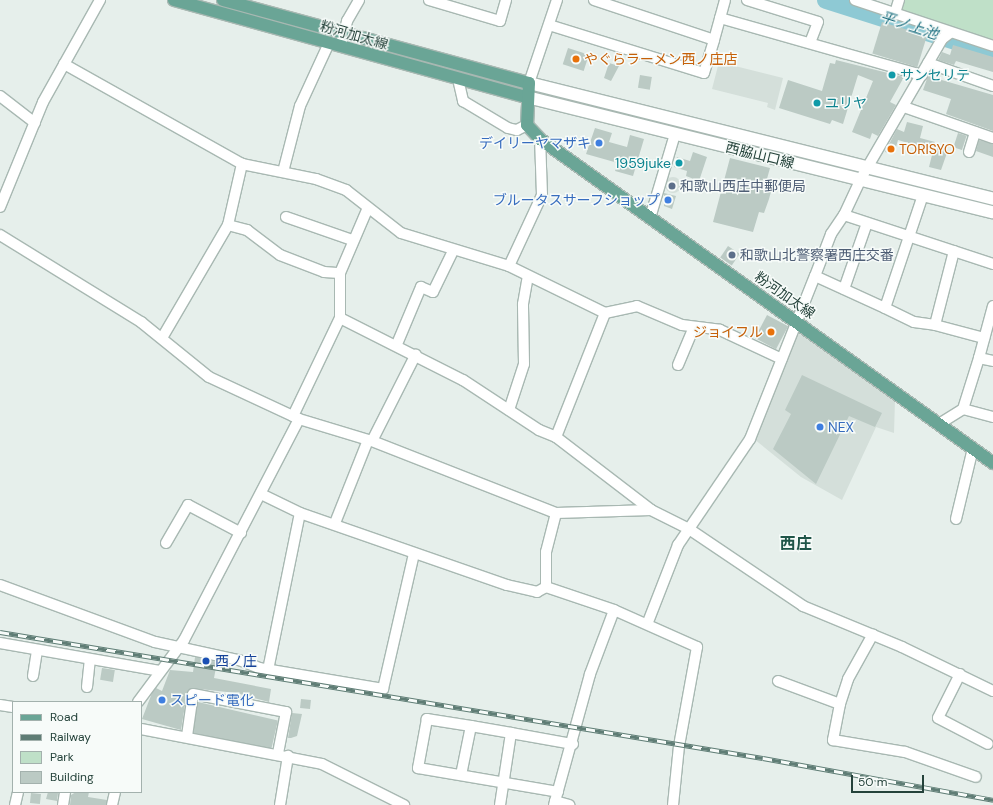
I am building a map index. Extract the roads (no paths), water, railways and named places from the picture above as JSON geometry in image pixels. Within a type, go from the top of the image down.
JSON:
[{"type":"main road","name":"粉河加太線","points":[[174,0],[527,97]]},
{"type":"main road","name":"粉河加太線","points":[[224,0],[530,84]]},
{"type":"main road","points":[[527,125],[527,97],[530,84]]},
{"type":"main road","name":"粉河加太線","points":[[527,125],[540,139],[993,463]]},
{"type":"street","points":[[0,208],[35,122],[64,64],[100,0]]},
{"type":"street","points":[[283,172],[300,106],[334,44],[344,33],[359,0]]},
{"type":"street","points":[[429,0],[500,21],[506,0]]},
{"type":"street","points":[[530,84],[557,0]]},
{"type":"street","points":[[594,0],[714,40]]},
{"type":"street","points":[[549,25],[704,73],[725,0]]},
{"type":"street","points":[[747,0],[818,22],[810,43]]},
{"type":"street","points":[[855,0],[895,13],[946,36],[993,46]]},
{"type":"street","points":[[895,13],[899,0]]},
{"type":"street","points":[[720,18],[922,75]]},
{"type":"street","points":[[648,622],[661,582],[689,529],[750,439],[782,359],[795,321],[815,276],[831,234],[844,215],[860,180],[904,108],[928,63],[946,36]]},
{"type":"street","points":[[928,63],[993,86]]},
{"type":"street","points":[[64,64],[242,164],[283,172],[346,190],[367,210],[401,232],[453,251],[509,266],[605,313],[637,306],[682,326],[720,330],[782,359]]},
{"type":"street","points":[[458,79],[463,101],[508,128],[517,130],[527,125]]},
{"type":"street","name":"西脇山口線","points":[[530,84],[992,196]]},
{"type":"street","points":[[0,96],[35,122]]},
{"type":"street","name":"西脇山口線","points":[[527,97],[993,212]]},
{"type":"street","points":[[904,108],[993,138]]},
{"type":"street","points":[[969,152],[975,132]]},
{"type":"street","points":[[650,218],[675,134]]},
{"type":"street","points":[[509,266],[542,195],[540,139]]},
{"type":"street","points":[[162,338],[228,225],[242,164]]},
{"type":"street","points":[[885,308],[923,195]]},
{"type":"street","points":[[139,701],[178,647],[261,494],[340,318],[340,273],[352,240],[367,210]]},
{"type":"street","points":[[844,215],[993,264]]},
{"type":"street","points":[[286,217],[352,240]]},
{"type":"street","points":[[844,289],[867,223]]},
{"type":"street","points":[[228,225],[247,230],[280,255],[324,272],[340,273]]},
{"type":"street","points":[[0,235],[162,338],[209,377],[296,418],[370,440],[556,513],[651,510]]},
{"type":"street","points":[[397,344],[422,287],[433,292],[453,251]]},
{"type":"street","points":[[935,325],[954,251]]},
{"type":"street","points":[[509,410],[524,364],[523,304],[528,276]]},
{"type":"street","points":[[815,276],[914,322],[935,325],[984,338]]},
{"type":"street","points":[[939,424],[963,409],[993,306]]},
{"type":"street","points":[[556,437],[605,313]]},
{"type":"street","points":[[340,318],[416,354],[556,437],[651,510],[689,529],[803,606],[873,634],[993,691]]},
{"type":"street","points":[[678,365],[694,327]]},
{"type":"street","points":[[335,523],[370,440],[416,354]]},
{"type":"street","points":[[979,358],[993,361]]},
{"type":"street","points":[[963,409],[993,417]]},
{"type":"street","points":[[956,519],[973,448]]},
{"type":"street","points":[[261,494],[300,513],[335,523],[414,554],[529,592],[546,587],[614,610],[648,622],[697,647],[684,714],[673,805]]},
{"type":"street","points":[[166,543],[188,504],[241,533]]},
{"type":"street","points":[[268,670],[300,513]]},
{"type":"street","points":[[546,587],[546,552],[556,513]]},
{"type":"street","points":[[0,585],[65,612],[178,647],[268,670],[383,689],[414,554]]},
{"type":"street","points":[[556,800],[573,744],[590,674],[614,610]]},
{"type":"street","points":[[873,634],[848,679],[840,704],[833,740],[905,752],[976,777]]},
{"type":"street","points":[[0,643],[160,671]]},
{"type":"street","points":[[32,676],[37,650]]},
{"type":"street","points":[[87,686],[90,659]]},
{"type":"street","points":[[960,674],[938,718],[988,744]]},
{"type":"street","points":[[778,682],[840,704]]},
{"type":"street","points":[[187,736],[193,694],[286,712],[278,753]]},
{"type":"street","points":[[0,705],[12,707]]},
{"type":"street","points":[[569,805],[504,783],[418,768],[427,719],[573,744]]},
{"type":"street","points":[[461,775],[471,726]]},
{"type":"street","points":[[142,729],[278,753],[322,764],[404,805]]},
{"type":"street","points":[[500,805],[511,733]]},
{"type":"street","points":[[280,805],[288,756]]},
{"type":"street","points":[[15,805],[18,793]]},
{"type":"street","points":[[63,805],[66,793]]},
{"type":"street","points":[[112,805],[115,793]]},
{"type":"waterway","name":"平ノ上池","points":[[826,0],[993,53]]},
{"type":"railway","points":[[0,632],[763,758],[993,800]]},
{"type":"place","name":"やぐらラーメン西ノ庄店","points":[[576,59]]},
{"type":"place","name":"サンセリテ","points":[[892,75]]},
{"type":"place","name":"ユリヤ","points":[[817,103]]},
{"type":"place","name":"デイリーヤマザキ","points":[[599,143]]},
{"type":"place","name":"TORISYO","points":[[891,149]]},
{"type":"place","name":"1959juke","points":[[679,163]]},
{"type":"place","name":"和歌山西庄中郵便局","points":[[672,186]]},
{"type":"place","name":"ブルータスサーフショップ","points":[[668,200]]},
{"type":"place","name":"和歌山北警察署西庄交番","points":[[732,255]]},
{"type":"place","name":"ジョイフル","points":[[771,332]]},
{"type":"place","name":"NEX","points":[[820,427]]},
{"type":"place","name":"西ノ庄","points":[[206,661]]},
{"type":"place","name":"スピード電化","points":[[162,700]]},
{"type":"district","name":"西庄","points":[[796,544]]}]
